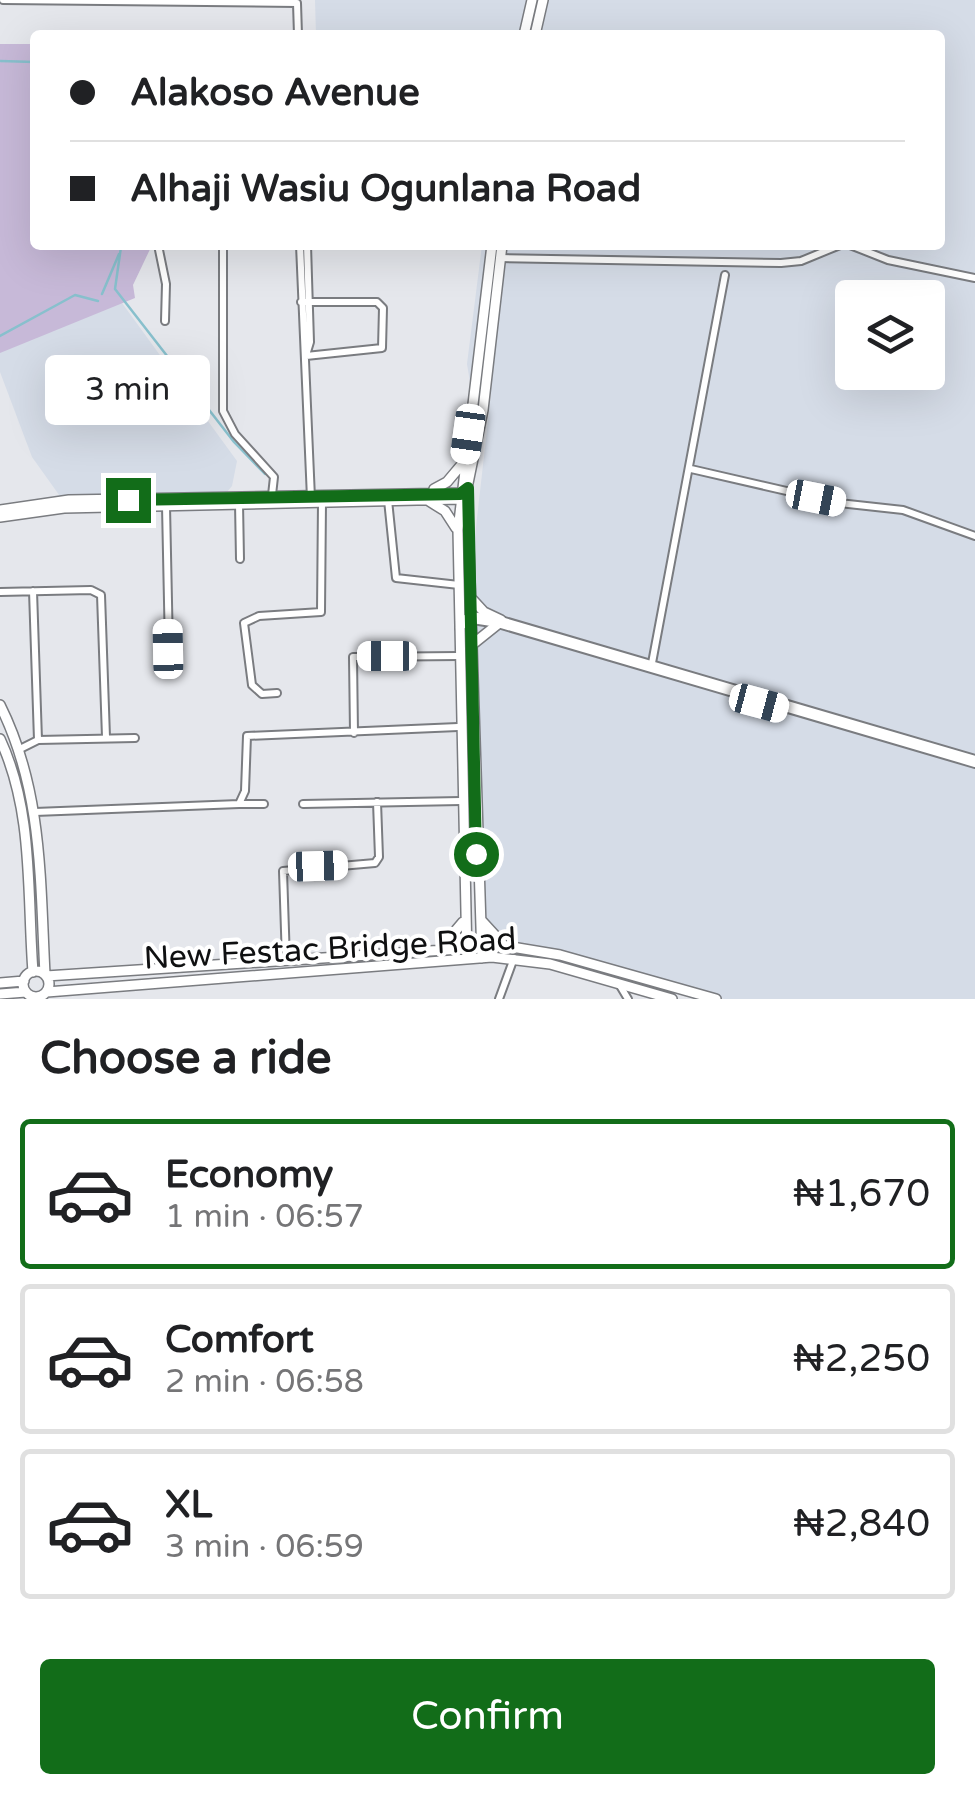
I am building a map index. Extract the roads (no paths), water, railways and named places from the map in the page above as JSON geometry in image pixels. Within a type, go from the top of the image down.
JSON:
[{"type":"street","points":[[3,0],[297,3],[298,30]]},
{"type":"street","points":[[525,30],[532,0]]},
{"type":"street","points":[[536,30],[544,0]]},
{"type":"street","points":[[159,250],[166,284],[165,320]]},
{"type":"street","points":[[223,250],[223,411],[235,434],[274,478],[272,496]]},
{"type":"street","points":[[303,250],[310,342],[306,356],[311,498]]},
{"type":"street","points":[[467,959],[458,727],[464,461],[491,250]]},
{"type":"street","points":[[482,958],[472,617],[458,530],[483,410],[501,250]]},
{"type":"street","points":[[500,258],[781,263],[801,261],[828,250]]},
{"type":"street","points":[[863,250],[888,260],[975,278]]},
{"type":"street","points":[[652,663],[725,275]]},
{"type":"street","points":[[305,302],[382,304],[386,338],[378,350],[306,356]]},
{"type":"street","points":[[0,513],[166,506],[272,496],[322,502],[388,499],[423,495],[447,482],[464,461]]},
{"type":"street","points":[[691,469],[839,503],[904,510],[975,536]]},
{"type":"street","points":[[0,513],[62,500],[464,494]]},
{"type":"street","points":[[423,495],[458,530]]},
{"type":"street","points":[[388,499],[396,578],[464,583]]},
{"type":"street","points":[[239,500],[240,560]]},
{"type":"street","points":[[276,694],[254,691],[247,665],[244,622],[259,616],[322,612],[322,502]]},
{"type":"street","points":[[166,506],[168,649]]},
{"type":"street","points":[[464,583],[473,602],[499,622],[975,762]]},
{"type":"street","points":[[0,592],[91,590],[103,598],[106,738]]},
{"type":"street","points":[[33,591],[38,740]]},
{"type":"street","points":[[459,625],[472,617],[499,622],[652,663],[975,762]]},
{"type":"street","points":[[471,647],[499,622]]},
{"type":"street","points":[[354,733],[353,657],[459,656]]},
{"type":"street","points":[[0,705],[20,748],[35,812],[46,975],[34,994]]},
{"type":"street","points":[[239,804],[244,796],[247,736],[458,727]]},
{"type":"street","points":[[0,738],[15,771],[22,806],[34,994]]},
{"type":"street","points":[[20,748],[38,740],[135,738]]},
{"type":"street","points":[[303,804],[461,801]]},
{"type":"street","points":[[286,961],[283,871],[375,863],[379,857],[377,802]]},
{"type":"street","points":[[35,812],[264,804]]},
{"type":"street","points":[[478,914],[484,928],[506,946]]},
{"type":"street","points":[[439,950],[464,920]]},
{"type":"street","points":[[33,972],[46,975],[286,961],[315,964],[481,945],[560,955],[716,999]]},
{"type":"street","points":[[499,999],[514,958]]},
{"type":"street","name":"New Festac Bridge Road","points":[[0,994],[34,994],[315,964],[514,958],[672,999]]},
{"type":"street","name":"New Festac Bridge Road","points":[[0,983],[34,994]]},
{"type":"street","points":[[618,983],[628,999]]},
{"type":"waterway","points":[[0,61],[30,62]]},
{"type":"waterway","points":[[121,250],[115,289],[234,442],[265,474]]},
{"type":"waterway","points":[[102,294],[119,254]]},
{"type":"waterway","points":[[0,336],[75,295],[98,301]]}]
